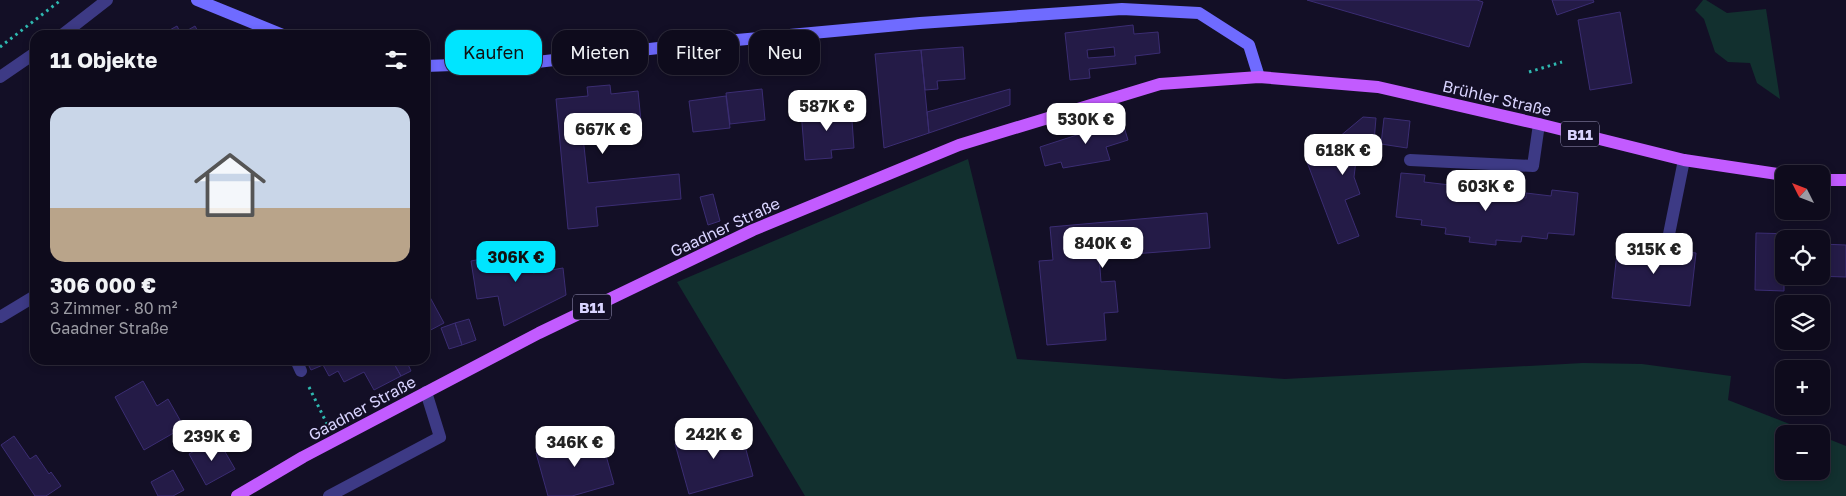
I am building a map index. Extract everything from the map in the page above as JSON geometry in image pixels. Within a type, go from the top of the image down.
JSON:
[{"type":"main road","name":"Brühler Straße","points":[[1259,77],[1378,87],[1684,160],[1775,174]]},
{"type":"main road","name":"Gaadner Straße","points":[[237,496],[303,456],[539,333],[754,230],[959,145],[1160,84],[1259,77]]},
{"type":"main road","points":[[1830,180],[1846,180]]},
{"type":"street","points":[[68,30],[107,0]]},
{"type":"street","points":[[197,0],[271,30]]},
{"type":"street","points":[[430,66],[537,62],[693,44],[920,23],[1122,9],[1199,13],[1249,45],[1259,77]]},
{"type":"street","points":[[0,77],[30,56]]},
{"type":"street","points":[[1410,160],[1533,166],[1539,124]]},
{"type":"street","points":[[1666,249],[1684,160]]},
{"type":"street","points":[[0,317],[30,299]]},
{"type":"street","points":[[329,496],[440,437],[426,392]]},
{"type":"path","points":[[0,47],[61,0]]},
{"type":"path","points":[[1528,72],[1562,62]]},
{"type":"path","points":[[298,366],[334,440]]},
{"type":"green space","points":[[1703,0],[1727,13],[1766,9],[1780,99],[1757,83],[1750,63],[1728,62],[1715,52],[1704,19],[1695,10]]},
{"type":"green space","points":[[968,159],[1017,359],[1285,379],[1583,363],[1642,364],[1731,376],[1728,400],[1792,425],[1775,425],[1775,480],[1830,480],[1830,440],[1846,446],[1846,496],[805,496],[677,282]]},
{"type":"building","points":[[1307,0],[1477,0],[1483,2],[1469,47]]},
{"type":"building","points":[[1552,0],[1593,0],[1594,2],[1557,15]]},
{"type":"building","points":[[1620,12],[1632,83],[1590,90],[1578,20]]},
{"type":"building","points":[[1133,25],[1134,34],[1158,32],[1160,53],[1135,56],[1136,64],[1089,69],[1090,78],[1070,80],[1065,33]],"holes":[[[1114,47],[1115,56],[1088,58],[1087,50]]]},
{"type":"building","points":[[177,26],[179,30],[170,30]]},
{"type":"building","points":[[195,26],[197,30],[188,30]]},
{"type":"building","points":[[963,47],[965,79],[937,81],[938,89],[925,90],[921,50]]},
{"type":"building","points":[[921,50],[929,133],[884,148],[875,54]]},
{"type":"building","points":[[610,85],[611,94],[638,91],[642,131],[583,137],[588,183],[679,174],[681,199],[596,207],[598,226],[568,229],[556,99],[588,96],[587,87]]},
{"type":"building","points":[[762,89],[765,120],[730,124],[726,93]]},
{"type":"building","points":[[1010,89],[1010,105],[929,133],[927,112]]},
{"type":"building","points":[[726,96],[730,128],[693,132],[689,101]]},
{"type":"building","points":[[851,107],[854,148],[831,150],[832,158],[805,160],[801,111]]},
{"type":"building","points":[[1121,117],[1128,140],[1106,147],[1110,160],[1063,168],[1061,162],[1045,166],[1040,147],[1083,133],[1081,127]]},
{"type":"building","points":[[1363,117],[1376,118],[1373,153],[1357,152],[1354,177],[1360,194],[1345,200],[1359,236],[1338,244],[1307,162],[1339,149],[1339,137]]},
{"type":"building","points":[[1384,118],[1410,121],[1407,148],[1381,144]]},
{"type":"building","points":[[1401,173],[1425,175],[1424,182],[1450,185],[1449,189],[1475,192],[1474,198],[1500,200],[1501,195],[1526,198],[1526,193],[1551,196],[1552,190],[1578,193],[1574,235],[1548,233],[1547,239],[1522,236],[1521,242],[1496,240],[1496,245],[1469,242],[1470,237],[1445,234],[1446,228],[1421,225],[1422,220],[1396,217]]},
{"type":"building","points":[[713,194],[720,221],[708,225],[700,197]]},
{"type":"building","points":[[1207,213],[1210,248],[1121,255],[1121,252],[1099,254],[1101,282],[1115,281],[1118,312],[1104,313],[1106,340],[1047,345],[1039,261],[1053,260],[1050,227]]},
{"type":"building","points":[[1756,233],[1775,234],[1775,285],[1784,285],[1784,291],[1755,290]]},
{"type":"building","points":[[1618,244],[1696,253],[1690,306],[1612,298]]},
{"type":"building","points":[[1830,244],[1846,245],[1846,277],[1830,277]]},
{"type":"building","points":[[508,246],[509,255],[530,251],[533,273],[563,268],[566,295],[504,326],[498,296],[477,299],[471,261],[492,257],[491,249]]},
{"type":"building","points":[[430,297],[444,323],[430,330]]},
{"type":"building","points":[[469,319],[476,340],[462,345],[455,323]]},
{"type":"building","points":[[455,323],[462,345],[449,349],[441,328]]},
{"type":"building","points":[[308,365],[323,365],[311,370]]},
{"type":"building","points":[[323,365],[395,365],[401,376],[374,390],[364,372],[344,382],[338,371],[329,376]]},
{"type":"building","points":[[395,365],[408,365],[411,371],[401,376]]},
{"type":"building","points":[[143,381],[157,406],[168,399],[184,427],[144,450],[115,397]]},
{"type":"building","points":[[740,427],[753,476],[689,494],[675,444]]},
{"type":"building","points":[[600,434],[614,484],[572,496],[548,496],[536,453]]},
{"type":"building","points":[[14,436],[30,459],[36,455],[49,474],[51,472],[61,486],[46,496],[35,496],[1,445]]},
{"type":"building","points":[[217,438],[235,469],[206,485],[189,454]]},
{"type":"building","points":[[173,470],[184,490],[173,496],[158,496],[151,482]]}]
